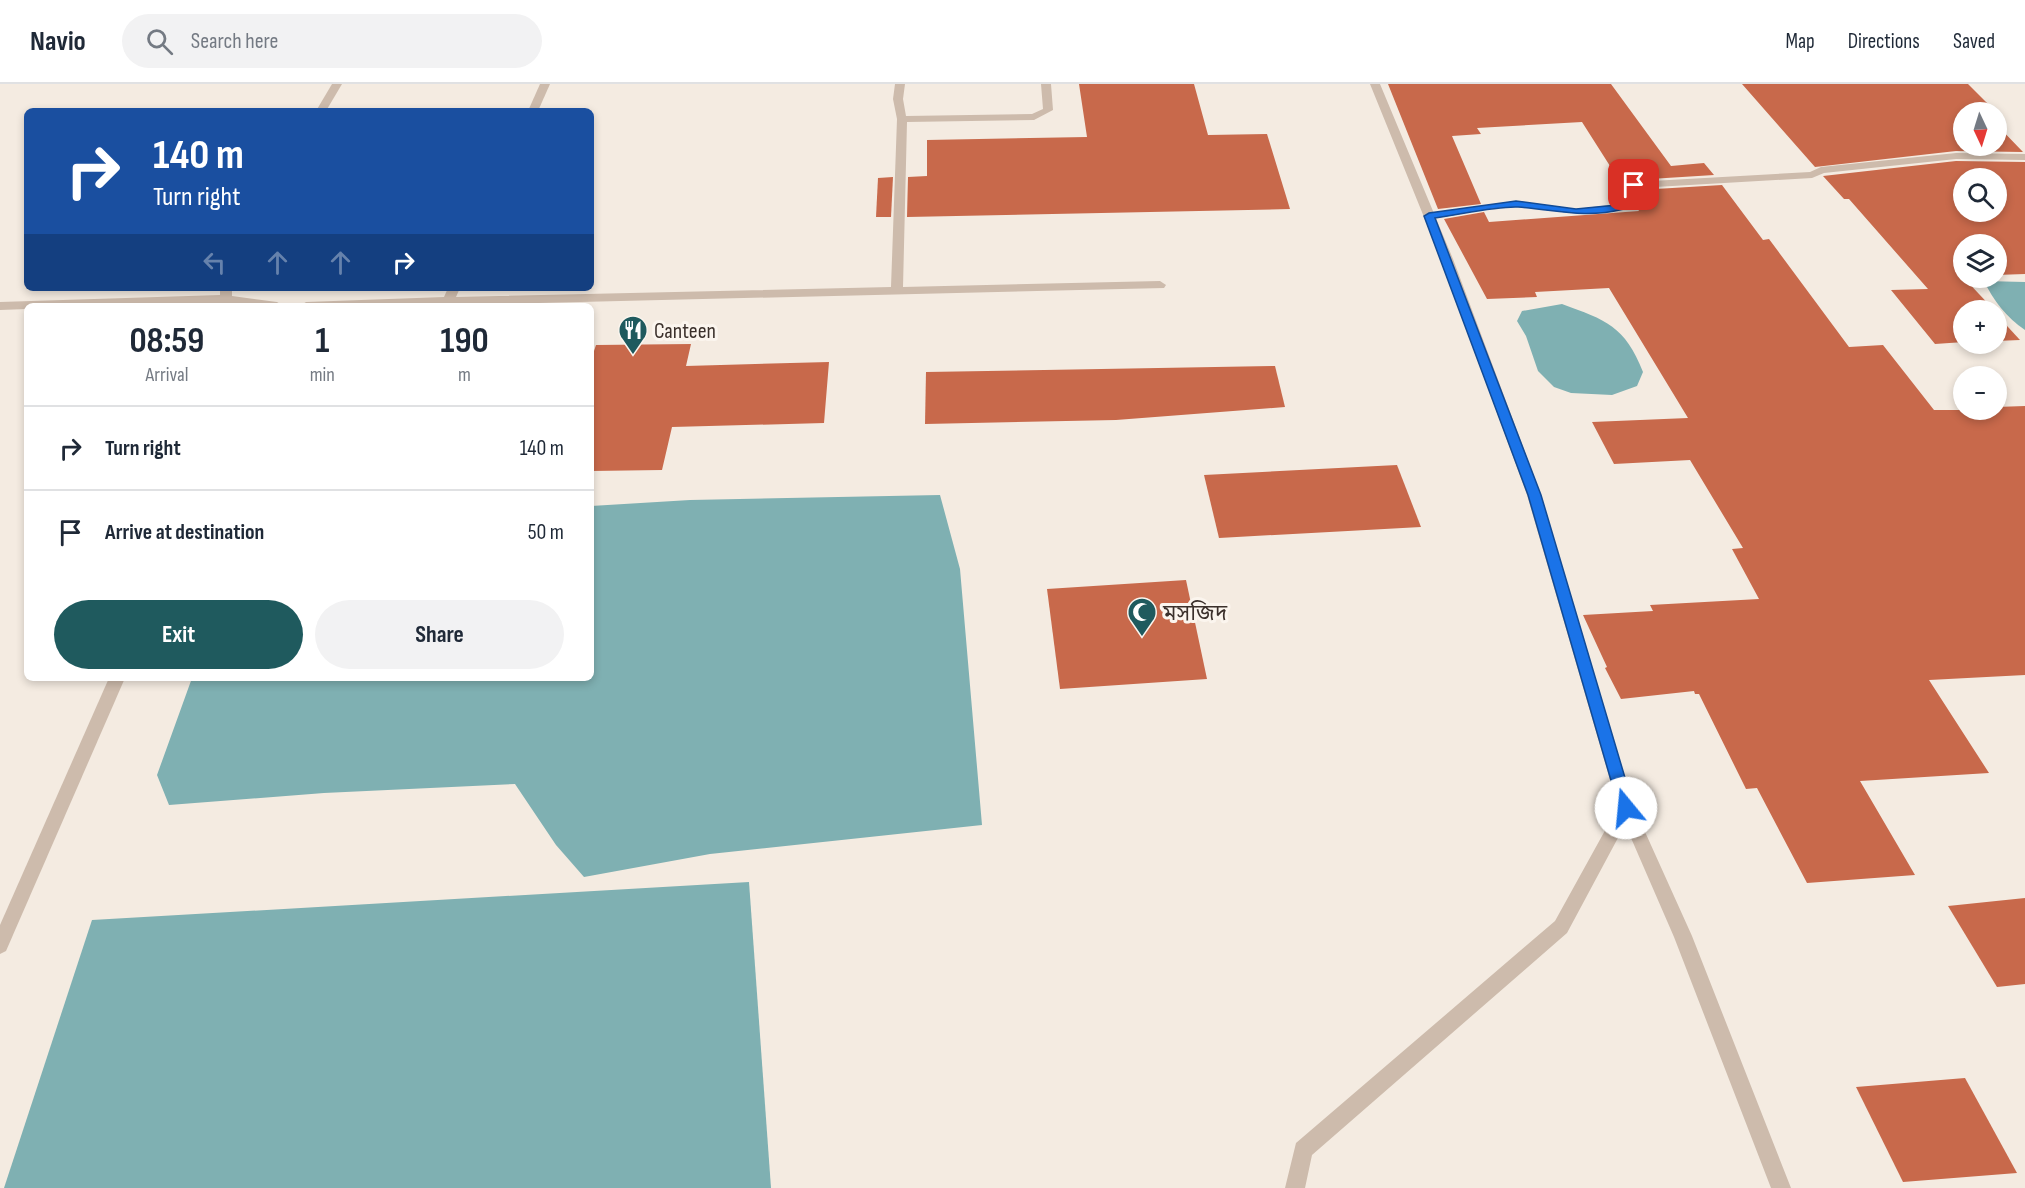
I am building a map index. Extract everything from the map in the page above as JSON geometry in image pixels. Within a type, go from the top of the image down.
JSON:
[{"type":"street","points":[[323,108],[337,84]]},
{"type":"street","points":[[534,108],[545,84]]},
{"type":"street","points":[[897,291],[902,119],[898,99],[900,84]]},
{"type":"street","points":[[902,119],[1043,115],[1048,110],[1046,84]]},
{"type":"street","points":[[1375,84],[1429,216],[1534,495],[1626,808],[1683,936],[1782,1188]]},
{"type":"street","points":[[1429,216],[1516,204],[1576,212],[1599,211],[1621,207],[1634,185],[1812,176],[1821,170],[1945,157],[2025,157]]},
{"type":"street","points":[[392,303],[1160,285]]},
{"type":"street","points":[[449,301],[453,291]]},
{"type":"street","points":[[52,303],[226,293],[265,303]]},
{"type":"street","points":[[0,306],[24,305]]},
{"type":"street","points":[[0,945],[116,681]]},
{"type":"street","points":[[1295,1188],[1302,1150],[1561,927],[1626,808]]},
{"type":"water","points":[[2007,282],[2025,282],[2025,330],[2007,315],[2007,300],[1995,300],[1988,288],[2007,288]]},
{"type":"water","points":[[1562,304],[1602,320],[1621,334],[1629,344],[1643,372],[1637,386],[1612,395],[1571,393],[1554,387],[1538,371],[1526,336],[1517,321],[1522,311]]},
{"type":"water","points":[[940,495],[960,569],[982,825],[710,854],[584,877],[556,845],[515,784],[324,793],[169,805],[157,775],[191,681],[594,681],[594,506],[690,500]]},
{"type":"water","points":[[749,882],[771,1188],[4,1188],[92,920]]},
{"type":"building","points":[[1079,84],[1194,84],[1208,135],[1267,134],[1290,209],[907,217],[908,177],[927,176],[927,140],[1087,137]]},
{"type":"building","points":[[1388,84],[1611,84],[1671,166],[1704,163],[1714,175],[1634,180],[1628,182],[1624,188],[1582,122],[1477,128],[1481,134],[1452,136],[1481,204],[1438,209]]},
{"type":"building","points":[[1742,84],[1968,84],[1986,102],[1953,102],[1953,151],[1815,167]]},
{"type":"building","points":[[2007,135],[2023,152],[2007,152]]},
{"type":"building","points":[[1956,161],[2025,162],[2025,274],[2007,275],[2007,234],[1953,234],[1953,288],[1973,288],[1985,300],[1953,300],[1953,343],[1935,344],[1891,290],[1928,289],[1849,199],[1844,199],[1823,176]]},
{"type":"building","points":[[893,177],[891,217],[876,217],[878,178]]},
{"type":"building","points":[[1722,185],[1763,240],[1769,239],[1849,347],[1883,345],[1934,410],[1953,410],[1953,420],[2007,420],[2007,407],[2025,406],[2025,675],[1929,680],[1989,773],[1860,781],[1915,875],[1807,883],[1757,788],[1746,789],[1699,694],[1695,694],[1694,691],[1621,699],[1605,668],[1607,667],[1583,615],[1653,611],[1650,605],[1759,599],[1732,549],[1743,548],[1690,460],[1614,464],[1592,422],[1688,418],[1609,288],[1535,292],[1537,297],[1487,299],[1444,219],[1484,212],[1489,222],[1639,211],[1633,201],[1639,190]]},
{"type":"building","points":[[2007,326],[2020,340],[2007,341]]},
{"type":"building","points":[[691,344],[686,366],[829,362],[824,423],[672,427],[662,470],[594,471],[594,351],[596,345]]},
{"type":"building","points":[[1275,366],[1285,407],[1116,420],[925,424],[926,372]]},
{"type":"building","points":[[1397,465],[1421,527],[1219,538],[1204,475]]},
{"type":"building","points":[[1186,580],[1207,679],[1060,689],[1047,589]]},
{"type":"building","points":[[2025,898],[2025,984],[1997,987],[1948,906]]},
{"type":"building","points":[[1965,1078],[2017,1173],[1903,1182],[1856,1087]]},
{"type":"place","name":"Canteen","points":[[633,356]]},
{"type":"place","name":"মসজিদ","points":[[1142,638]]},
{"type":"route","points":[[1626,808],[1534,495],[1429,216],[1516,204],[1576,212],[1599,211],[1621,207],[1634,185]]}]
